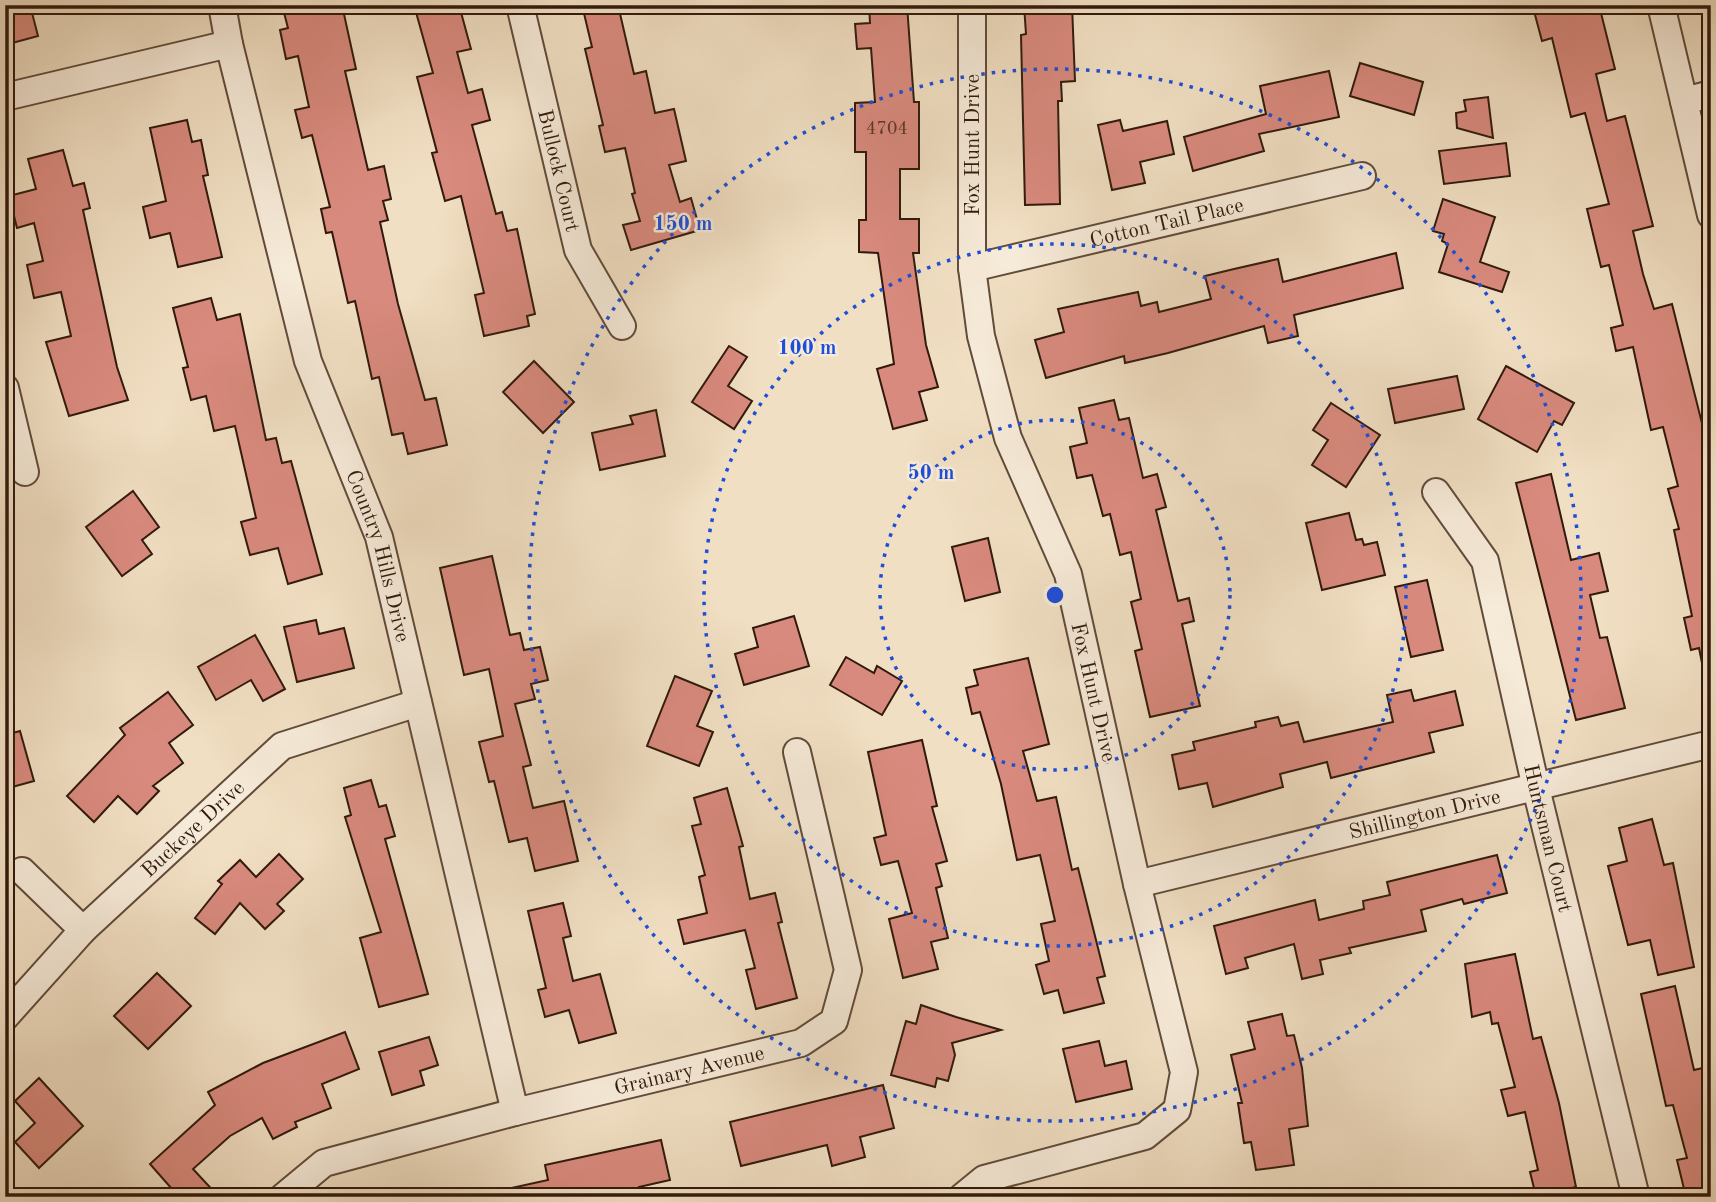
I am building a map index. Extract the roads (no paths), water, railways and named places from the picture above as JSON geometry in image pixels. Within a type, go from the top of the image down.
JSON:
[{"type":"street","name":"Country Hills Drive","points":[[222,5],[229,44],[308,361],[379,537],[515,1112]]},
{"type":"street","name":"Bullock Court","points":[[520,5],[578,250],[622,326]]},
{"type":"street","name":"Fox Hunt Drive","points":[[962,1197],[984,1179],[1145,1136],[1177,1110],[1184,1072],[1137,884],[1068,574],[1008,438],[981,336],[972,268],[972,5]]},
{"type":"street","points":[[1661,5],[1711,215]]},
{"type":"street","points":[[5,97],[229,44]]},
{"type":"street","points":[[1684,101],[1711,94]]},
{"type":"street","name":"Cotton Tail Place","points":[[972,268],[1362,176]]},
{"type":"street","points":[[5,388],[25,472]]},
{"type":"street","name":"Huntsman Court","points":[[1436,492],[1485,561],[1536,788],[1636,1197]]},
{"type":"street","name":"Buckeye Drive","points":[[5,1017],[83,930],[282,746],[418,703]]},
{"type":"street","name":"Shillington Drive","points":[[1137,884],[1711,744]]},
{"type":"street","name":"Grainary Avenue","points":[[283,1197],[324,1163],[515,1112],[801,1044],[834,1021],[848,970],[797,752]]},
{"type":"street","points":[[22,871],[83,930]]}]
